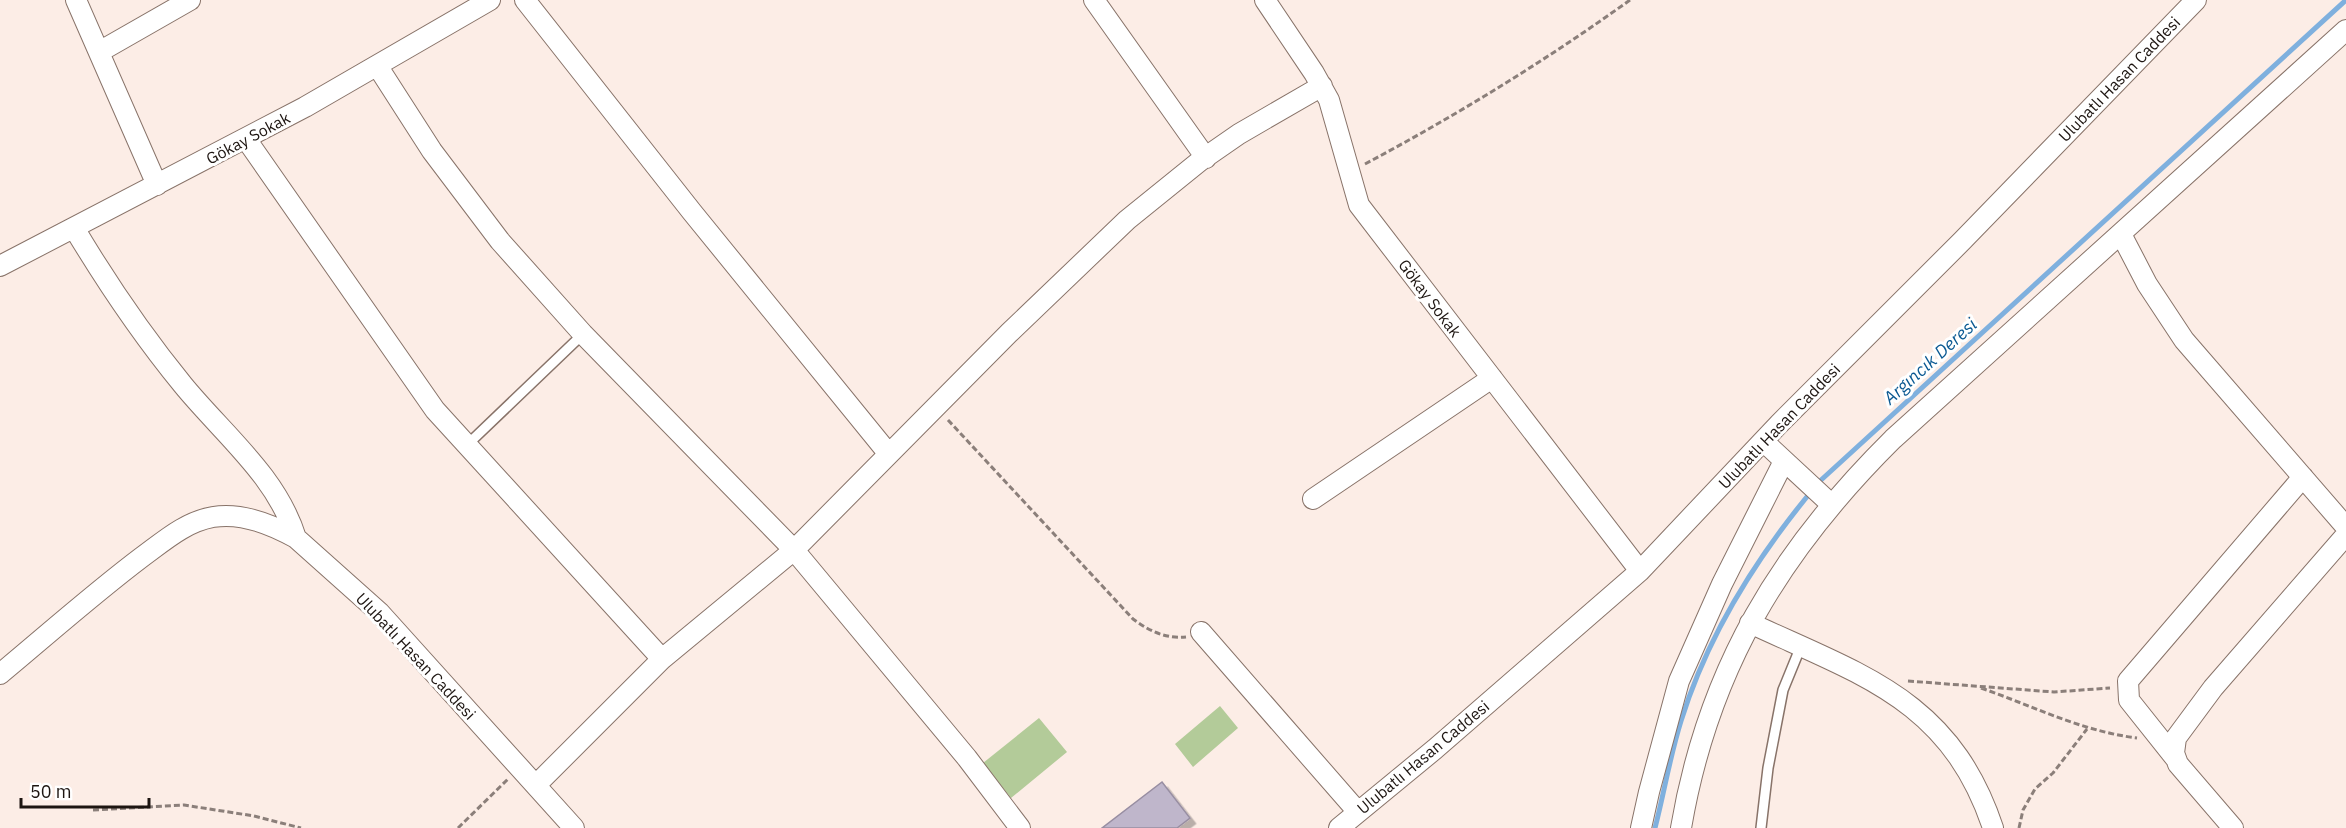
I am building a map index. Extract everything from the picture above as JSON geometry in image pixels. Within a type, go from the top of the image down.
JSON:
[{"type":"street","points":[[76,0],[157,185]]},
{"type":"street","points":[[99,52],[190,0]]},
{"type":"street","name":"Gökay Sokak","points":[[0,266],[378,67],[490,0]]},
{"type":"street","points":[[525,0],[692,212],[888,453]]},
{"type":"street","points":[[1094,0],[1206,158]]},
{"type":"street","name":"Gökay Sokak","points":[[1265,0],[1322,86],[1336,119],[1359,206],[1640,571]]},
{"type":"street","name":"Ulubatlı Hasan Caddesi","points":[[1339,828],[1435,749],[1640,571],[1763,441],[1962,242],[2196,0]]},
{"type":"street","points":[[1681,828],[1693,776],[1712,712],[1750,623],[1773,583],[1831,504],[1893,439],[2346,30]]},
{"type":"street","points":[[378,67],[427,143],[468,200],[534,281],[794,550],[967,758],[1020,828]]},
{"type":"street","points":[[536,785],[662,659],[794,550],[935,406],[1127,220],[1206,158],[1250,128],[1322,86]]},
{"type":"street","points":[[246,138],[435,410],[662,659]]},
{"type":"street","points":[[74,228],[98,268],[151,345],[272,487],[290,520],[296,538]]},
{"type":"street","points":[[2121,234],[2147,284],[2184,340],[2346,527]]},
{"type":"street","points":[[1313,499],[1492,378]]},
{"type":"street","points":[[1763,441],[1831,504]]},
{"type":"street","points":[[1641,828],[1648,792],[1679,681],[1722,584],[1784,461]]},
{"type":"street","points":[[2233,828],[2129,700],[2127,686],[2134,673],[2303,477]]},
{"type":"street","name":"Ulubatlı Hasan Caddesi","points":[[0,674],[116,576],[189,525],[215,517],[240,517],[268,524],[296,538],[380,613],[574,828]]},
{"type":"street","points":[[2175,759],[2176,738],[2213,688],[2346,535]]},
{"type":"street","points":[[1750,623],[1869,678],[1908,702],[1947,741],[1970,775],[1993,828]]},
{"type":"street","points":[[1201,632],[1358,812]]},
{"type":"lane","points":[[467,445],[583,334]]},
{"type":"lane","points":[[1761,828],[1768,768],[1783,690],[1801,646]]},
{"type":"path","points":[[1350,172],[1475,103],[1630,0]]},
{"type":"path","points":[[935,406],[1133,619],[1154,632],[1170,637],[1184,638],[1201,632]]},
{"type":"path","points":[[1905,681],[2054,692],[2127,686]]},
{"type":"path","points":[[1977,686],[2087,729],[2116,736],[2160,739]]},
{"type":"path","points":[[2019,828],[2023,810],[2035,789],[2054,773],[2087,729]]},
{"type":"path","points":[[458,828],[520,768]]},
{"type":"path","points":[[93,810],[184,805],[254,816],[301,828]]},
{"type":"green space","points":[[1220,706],[1238,728],[1193,767],[1175,744]]},
{"type":"green space","points":[[1039,718],[1067,752],[1011,798],[983,763]]},
{"type":"building","points":[[1162,782],[1190,818],[1177,828],[1102,828]]},
{"type":"waterway","name":"Argıncık Deresi","points":[[1655,828],[1681,721],[1721,624],[1776,536],[1820,481],[2346,0]]}]
